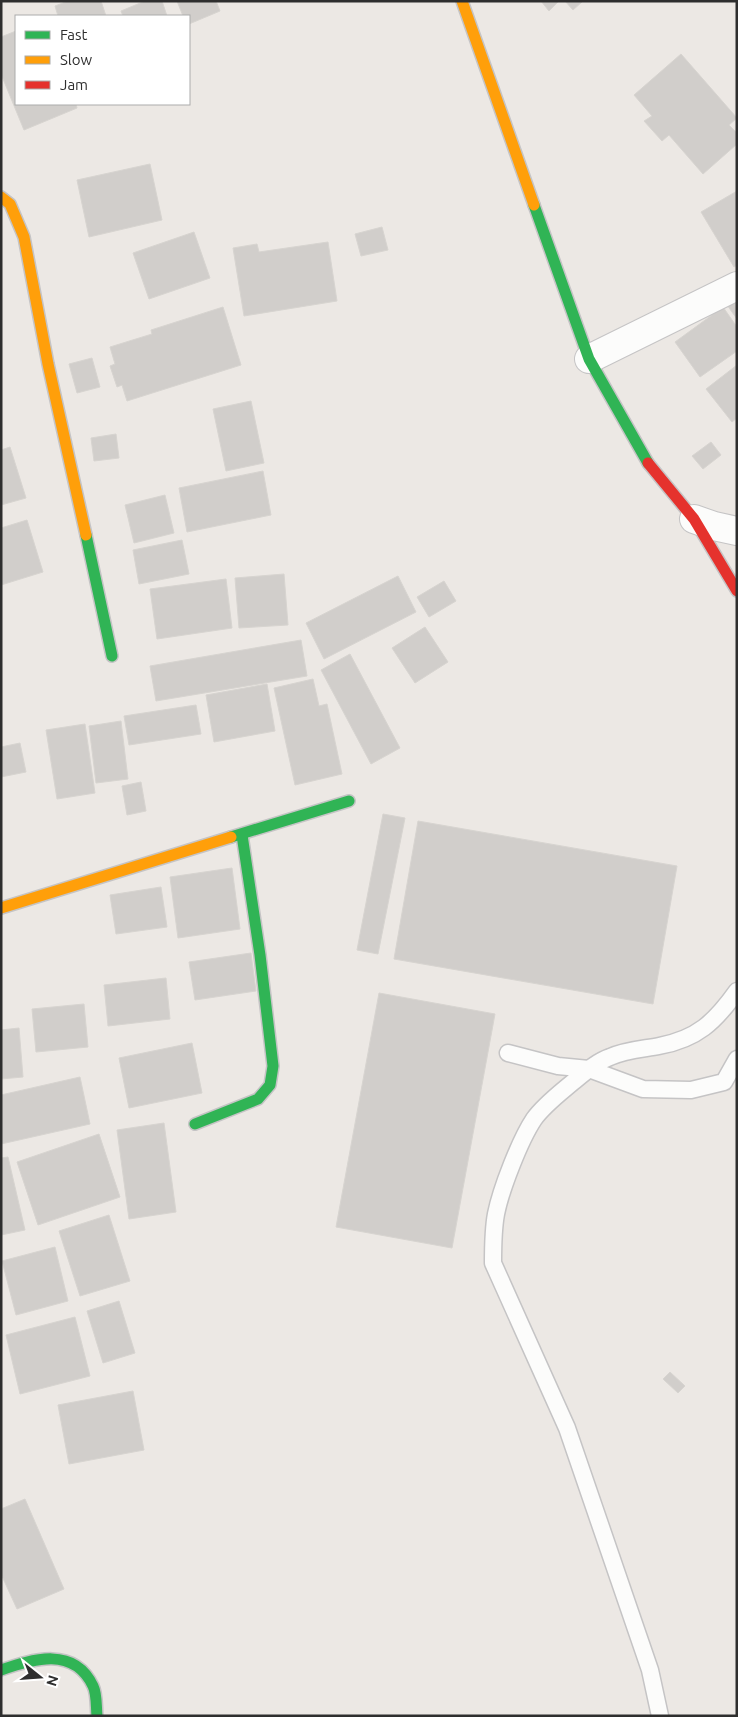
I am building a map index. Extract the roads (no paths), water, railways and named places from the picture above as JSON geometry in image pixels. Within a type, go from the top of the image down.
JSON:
[{"type":"street","points":[[462,1],[589,360],[648,464],[694,518],[737,591]]},
{"type":"street","points":[[1,196],[10,204],[24,237],[48,364],[112,656]]},
{"type":"street","points":[[589,360],[737,286]]},
{"type":"street","points":[[694,518],[714,526],[737,531]]},
{"type":"street","points":[[1,908],[349,801]]},
{"type":"street","points":[[195,1124],[258,1098],[270,1085],[273,1066],[260,955],[242,835]]},
{"type":"street","points":[[1,1670],[32,1659],[51,1658],[70,1661],[83,1672],[94,1687],[97,1716]]},
{"type":"lane","points":[[660,1716],[650,1670],[567,1428],[493,1263],[494,1238],[497,1213],[518,1151],[534,1119],[551,1101],[589,1069],[610,1056],[662,1046],[697,1033],[710,1024],[737,992]]},
{"type":"lane","points":[[508,1053],[558,1066],[589,1069],[643,1089],[691,1090],[730,1083],[737,1059]]}]
